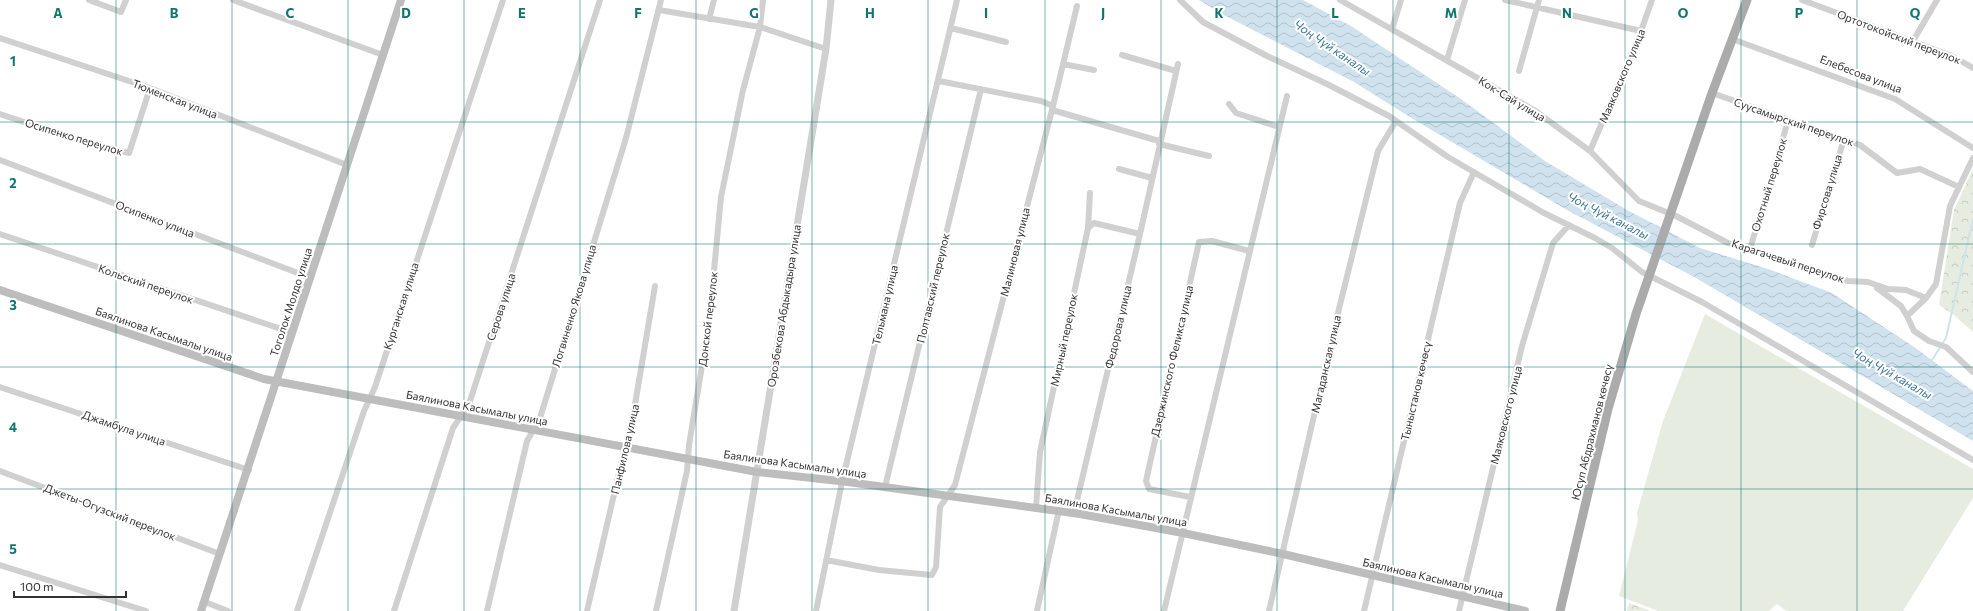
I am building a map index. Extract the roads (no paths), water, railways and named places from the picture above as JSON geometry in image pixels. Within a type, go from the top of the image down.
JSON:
[{"type":"main road","name":"Тоголок Молдо улица","points":[[201,611],[249,470],[347,165],[402,0]]},
{"type":"main road","points":[[1669,218],[1712,93],[1747,0]]},
{"type":"main road","name":"Юсуп Абдрахманов көчөсү","points":[[1560,611],[1608,409],[1636,314],[1669,218]]},
{"type":"main road","name":"Баялинова Касымалы улица","points":[[0,290],[257,377],[277,382],[757,472],[1059,510],[1183,533],[1283,554],[1525,611]]},
{"type":"street","points":[[89,0],[122,12],[126,0]]},
{"type":"street","points":[[232,0],[383,55]]},
{"type":"street","name":"Курганская улица","points":[[297,611],[364,411],[370,399],[503,0]]},
{"type":"street","name":"Серова улица","points":[[394,611],[453,428],[469,404],[600,0]]},
{"type":"street","name":"Логвиненко Якова улица","points":[[487,611],[527,441],[540,418],[626,138],[661,0]]},
{"type":"street","points":[[709,19],[714,0]]},
{"type":"street","name":"Донской переулок","points":[[656,611],[688,459],[709,323],[721,197],[743,90],[760,27],[763,0]]},
{"type":"street","name":"Орозбекова Абдыкадыра улица","points":[[734,611],[826,49],[831,0]]},
{"type":"street","name":"Тельмана улица","points":[[816,611],[842,482],[939,81],[957,0]]},
{"type":"street","points":[[1180,0],[1203,22],[1267,56],[1334,87],[1396,121],[1448,157],[1544,213],[1612,248],[1649,276],[1708,305],[1973,460]]},
{"type":"street","name":"Кок-Сай улица","points":[[1340,0],[1534,110],[1590,151],[1639,201],[1669,218]]},
{"type":"street","points":[[1392,29],[1401,0]]},
{"type":"street","points":[[1447,60],[1465,0]]},
{"type":"street","points":[[1505,0],[1641,31]]},
{"type":"street","points":[[1519,70],[1539,0]]},
{"type":"street","name":"Маяковского улица","points":[[1590,151],[1641,31],[1652,0]]},
{"type":"street","name":"Ортотокойский переулок","points":[[1802,0],[1952,56],[1973,68]]},
{"type":"street","points":[[1913,41],[1937,0]]},
{"type":"street","name":"Малиновая улица","points":[[826,560],[879,570],[932,575],[936,567],[940,507],[955,485],[1077,6]]},
{"type":"street","points":[[659,10],[760,27],[826,49]]},
{"type":"street","points":[[950,28],[1006,42]]},
{"type":"street","name":"Тюменская улица","points":[[0,38],[150,88],[347,165]]},
{"type":"street","name":"Елебесова улица","points":[[1732,39],[1895,99],[1973,148]]},
{"type":"street","points":[[1122,55],[1176,71]]},
{"type":"street","points":[[1063,64],[1094,70]]},
{"type":"street","name":"Федорова улица","points":[[1074,513],[1140,234],[1159,143],[1178,64]]},
{"type":"street","points":[[939,81],[1041,101],[1052,108],[1159,143],[1209,156]]},
{"type":"street","name":"Осипенко переулок","points":[[0,114],[87,143],[129,153],[150,88]]},
{"type":"street","name":"Полтавский переулок","points":[[885,487],[980,89]]},
{"type":"street","name":"Суусамырский переулок","points":[[1712,93],[1788,121],[1860,145],[1897,173],[1920,169],[1959,187]]},
{"type":"street","points":[[1164,611],[1287,96]]},
{"type":"street","points":[[1229,104],[1236,113],[1279,127]]},
{"type":"street","name":"Магаданская улица","points":[[1269,611],[1334,329],[1378,151],[1396,121]]},
{"type":"street","name":"Охотный переулок","points":[[1750,249],[1788,121]]},
{"type":"street","name":"Фирсова улица","points":[[1812,245],[1844,139]]},
{"type":"street","points":[[1908,316],[1926,298],[1936,284],[1950,206],[1973,158]]},
{"type":"street","name":"Осипенко улица","points":[[0,160],[311,278]]},
{"type":"street","points":[[1119,169],[1152,178]]},
{"type":"street","name":"Тыныстанов көчөсү","points":[[1364,611],[1460,203],[1474,172]]},
{"type":"street","name":"Мирный переулок","points":[[1036,507],[1040,452],[1088,228],[1090,193]]},
{"type":"street","name":"Карагачевый переулок","points":[[1669,218],[1728,242],[1827,276],[1848,281],[1868,282],[1888,289],[1906,290],[1926,298]]},
{"type":"street","points":[[1088,228],[1094,223],[1140,234]]},
{"type":"street","name":"Маяковского улица","points":[[1458,611],[1522,346],[1553,243],[1569,225]]},
{"type":"street","name":"Кольский переулок","points":[[0,234],[293,333]]},
{"type":"street","name":"Дзержинского Феликса улица","points":[[1190,497],[1149,489],[1146,481],[1199,242],[1212,241],[1249,251]]},
{"type":"street","points":[[1868,282],[1893,298],[1901,306],[1908,316],[1914,331],[1929,341],[1946,347],[1973,372]]},
{"type":"street","name":"Панфилова улица","points":[[587,611],[625,447],[630,434],[656,286]]},
{"type":"street","name":"Джамбула улица","points":[[0,387],[249,470]]},
{"type":"street","name":"Джеты-Огузский переулок","points":[[0,471],[220,554]]},
{"type":"street","points":[[1037,611],[1059,510]]},
{"type":"street","points":[[0,565],[146,611]]},
{"type":"street","points":[[205,602],[228,611]]},
{"type":"water","name":"Чоң Чүй каналы","points":[[1199,0],[1303,0],[1351,26],[1461,99],[1545,161],[1627,210],[1700,248],[1771,270],[1832,293],[1917,349],[1973,391],[1973,441],[1696,278],[1567,210],[1413,119],[1354,82],[1222,14]]},
{"type":"waterway","points":[[1932,360],[1946,338],[1973,219]]}]
